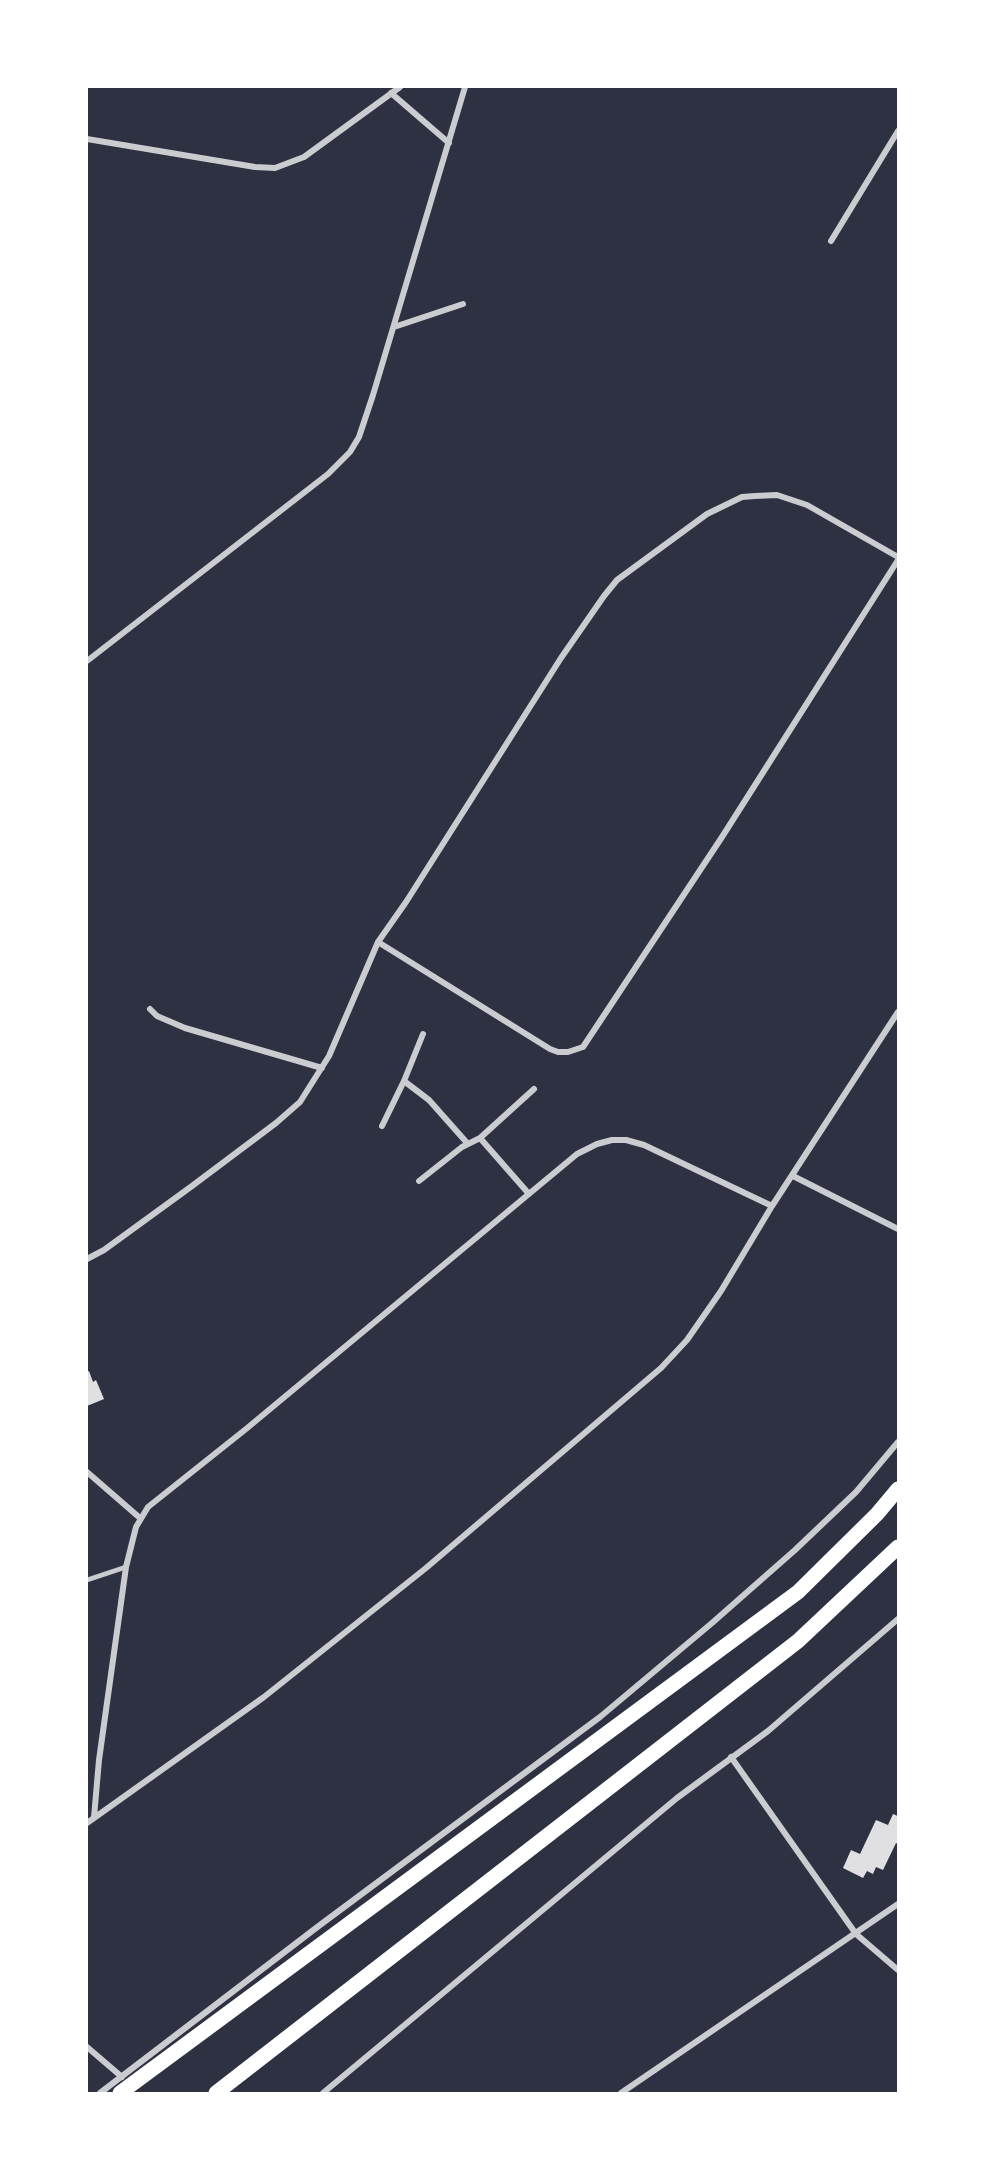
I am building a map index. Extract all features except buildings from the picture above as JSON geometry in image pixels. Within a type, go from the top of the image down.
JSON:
[{"type":"main road","points":[[120,2093],[798,1592],[877,1514],[898,1489]]},
{"type":"main road","points":[[216,2093],[798,1641],[898,1547]]},
{"type":"street","points":[[87,139],[255,168],[275,168],[303,157],[400,87]]},
{"type":"street","points":[[87,661],[328,474],[350,452],[365,420],[465,87]]},
{"type":"street","points":[[391,93],[449,143]]},
{"type":"street","points":[[831,241],[898,131]]},
{"type":"street","points":[[394,327],[463,304]]},
{"type":"street","points":[[87,1259],[129,1232],[276,1123],[300,1102],[337,1039],[378,942],[598,605],[617,580],[645,557],[720,506],[742,497],[777,495],[807,504],[898,559],[722,837],[583,1047],[576,1051],[558,1052],[550,1049],[378,942]]},
{"type":"street","points":[[150,1009],[163,1019],[185,1028],[322,1068]]},
{"type":"street","points":[[87,1822],[264,1697],[426,1568],[662,1368],[687,1340],[721,1291],[772,1206],[898,1012]]},
{"type":"street","points":[[382,1125],[404,1081],[423,1034]]},
{"type":"street","points":[[404,1081],[435,1107],[468,1143]]},
{"type":"street","points":[[419,1181],[468,1143],[480,1138],[534,1089]]},
{"type":"street","points":[[480,1138],[529,1194]]},
{"type":"street","points":[[94,1817],[126,1567],[140,1518],[148,1507],[246,1429],[577,1154],[597,1144],[612,1140],[626,1140],[644,1145],[772,1206]]},
{"type":"street","points":[[793,1176],[898,1229]]},
{"type":"street","points":[[100,2093],[320,1925],[600,1717],[795,1550],[856,1492],[898,1442]]},
{"type":"street","points":[[87,1472],[140,1518]]},
{"type":"street","points":[[323,2093],[677,1798],[768,1731],[898,1618]]},
{"type":"street","points":[[731,1757],[856,1934],[898,1970]]},
{"type":"street","points":[[621,2093],[898,1904]]},
{"type":"street","points":[[87,2047],[122,2077]]},
{"type":"lane","points":[[87,1580],[126,1567]]}]
